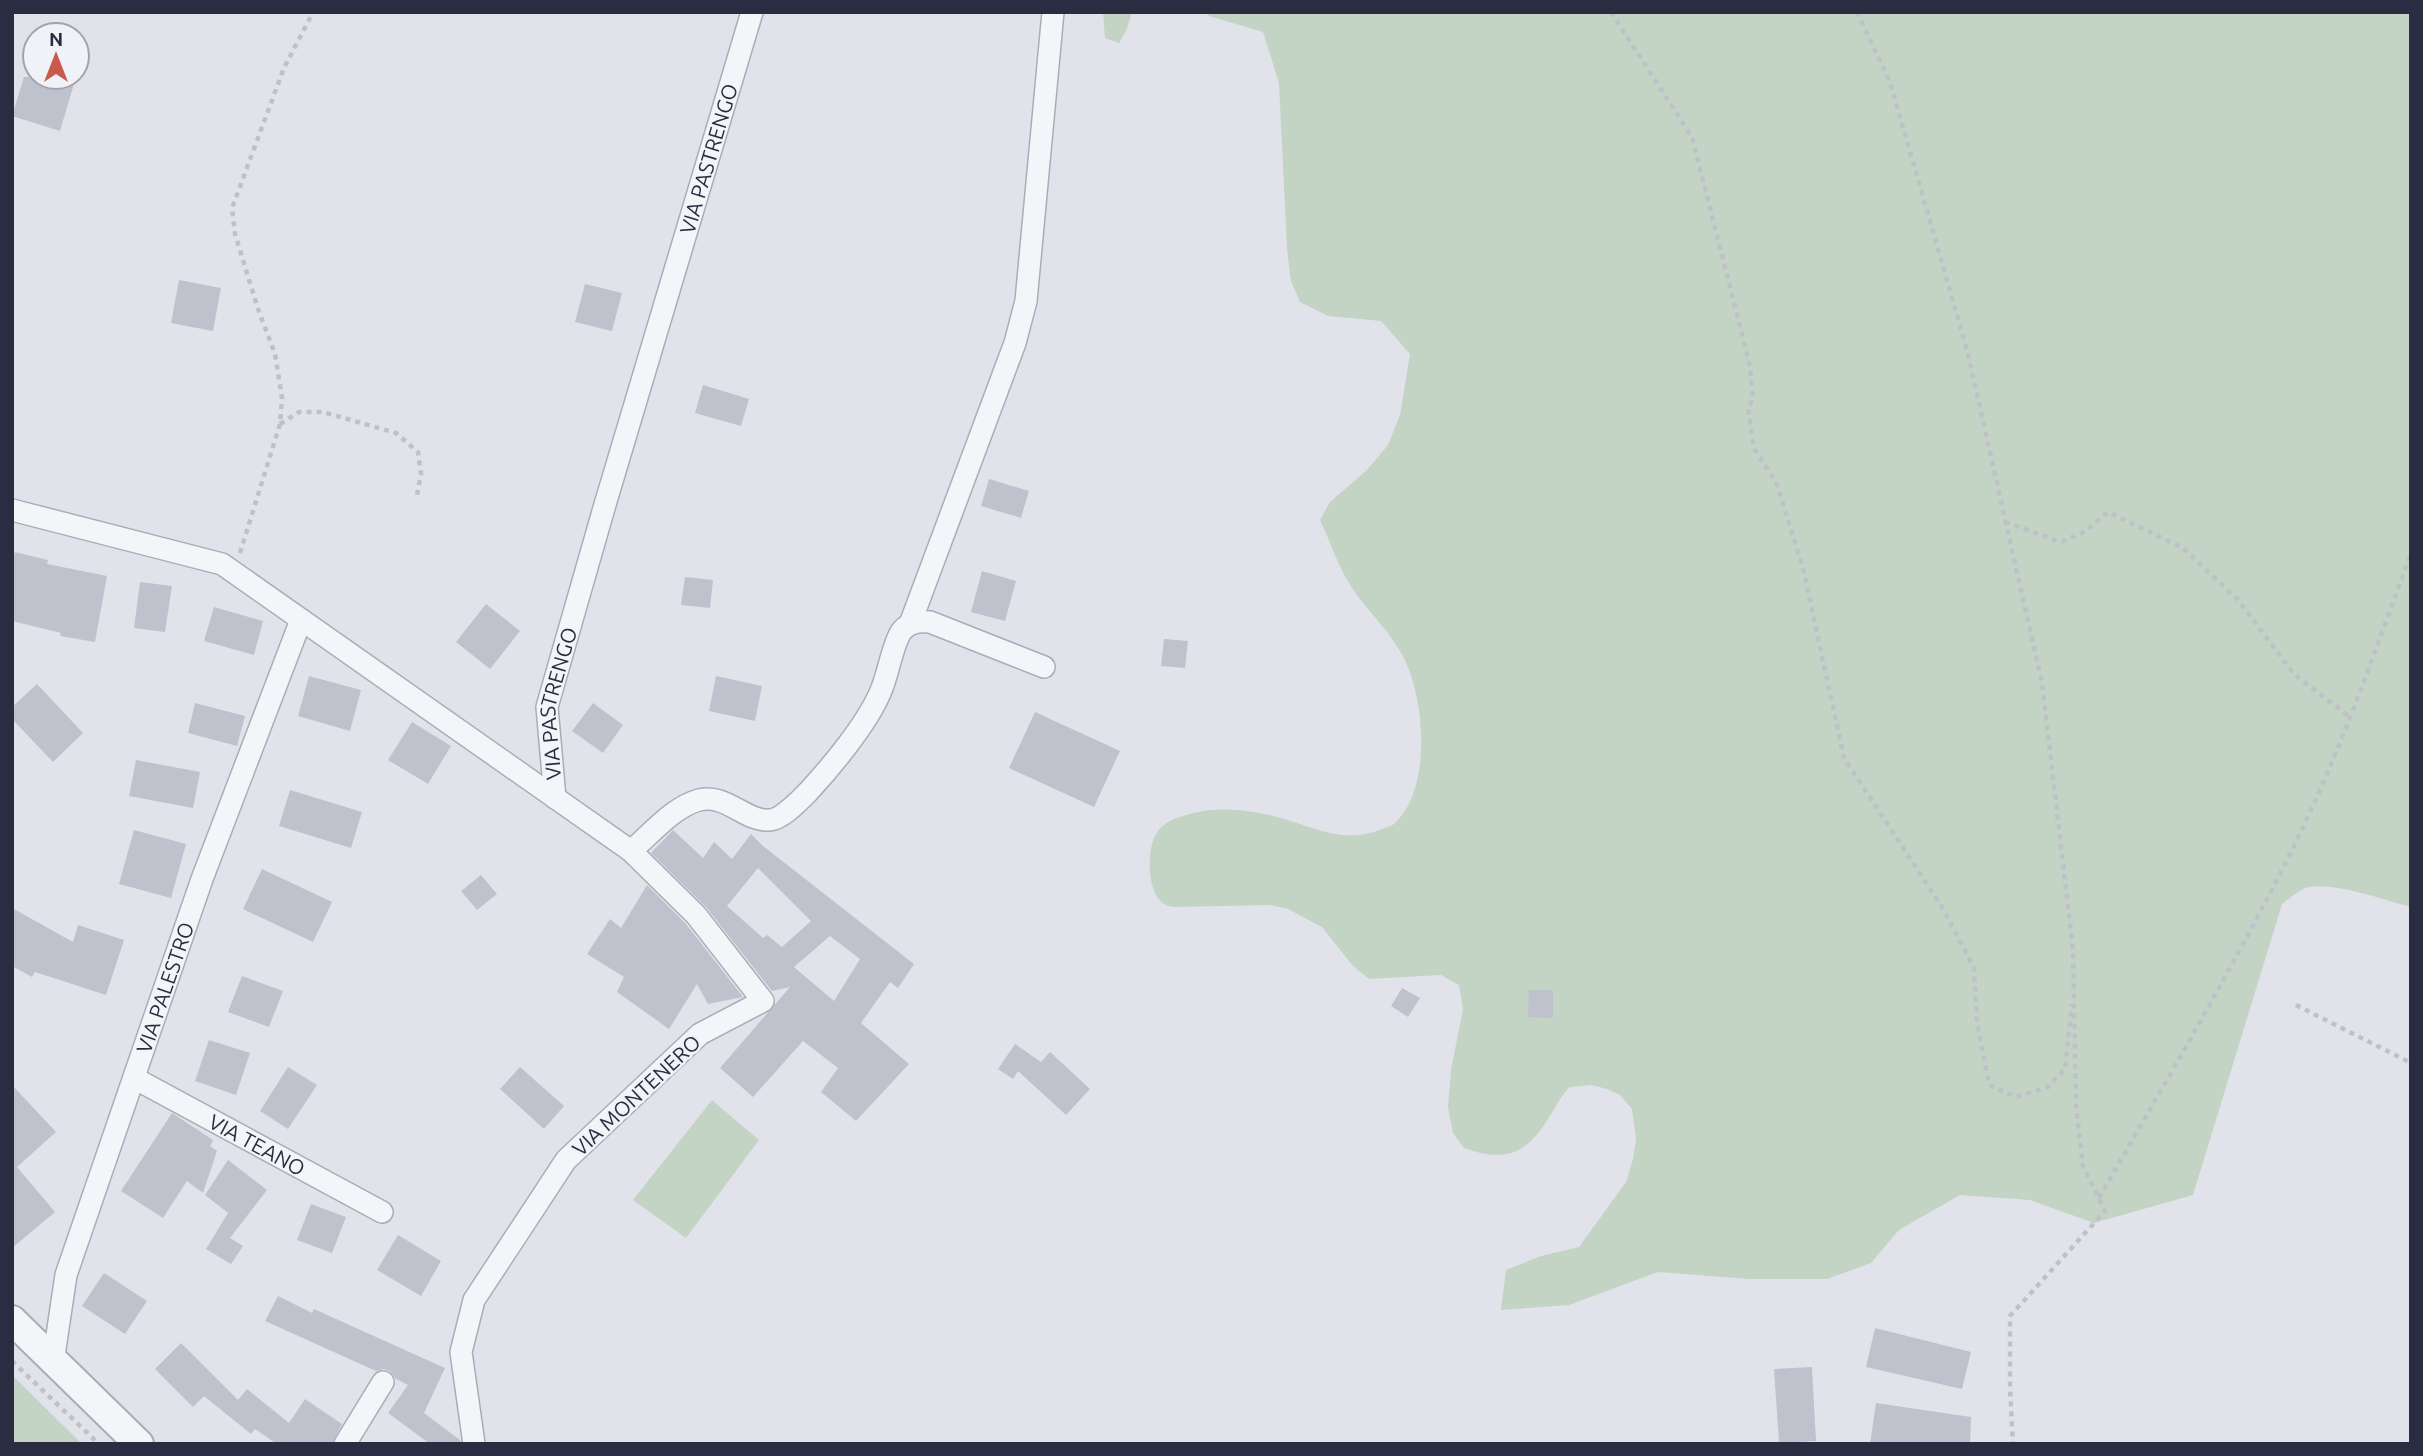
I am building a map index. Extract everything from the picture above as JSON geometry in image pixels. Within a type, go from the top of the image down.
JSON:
[{"type":"street","name":"VIA PASTRENGO","points":[[555,798],[547,707],[752,12]]},
{"type":"street","points":[[631,851],[681,808],[702,799],[726,802],[762,819],[771,820],[784,813],[808,792],[860,728],[880,693],[901,632],[910,624],[1015,343],[1026,301],[1053,12]]},
{"type":"street","name":"VIA PASTRENGO","points":[[12,510],[222,564],[555,798]]},
{"type":"street","name":"VIA PALESTRO","points":[[53,1362],[66,1275],[202,879],[301,620]]},
{"type":"street","points":[[910,624],[930,622],[1044,667]]},
{"type":"street","name":"VIA MONTENERO","points":[[474,1444],[461,1352],[474,1300],[566,1160],[700,1034],[762,1000],[696,915],[631,851],[555,798]]},
{"type":"street","name":"VIA TEANO","points":[[134,1078],[382,1212]]},
{"type":"street","points":[[12,1320],[139,1444]]},
{"type":"street","points":[[345,1444],[383,1382]]},
{"type":"path","points":[[229,568],[241,552],[280,424],[282,398],[275,354],[235,234],[232,208],[284,68],[313,12]]},
{"type":"path","points":[[1611,12],[1692,137],[1750,366],[1754,400],[1748,408],[1754,449],[1776,482],[1803,568],[1844,758],[1942,908],[1975,968],[1977,1022],[1989,1085],[2016,1097],[2048,1087],[2065,1069],[2074,986]]},
{"type":"path","points":[[1857,12],[1891,82],[1967,350],[2042,683],[2073,950],[2076,1107],[2083,1166],[2105,1211],[2010,1316],[2013,1444]]},
{"type":"path","points":[[280,424],[299,412],[323,412],[396,433],[418,452],[421,474],[417,495]]},
{"type":"path","points":[[2005,522],[2061,542],[2086,531],[2108,512],[2183,548],[2238,600],[2294,674],[2351,718]]},
{"type":"path","points":[[2099,1198],[2208,1007],[2295,844],[2351,718],[2411,553]]},
{"type":"path","points":[[2295,1005],[2411,1063]]},
{"type":"path","points":[[12,1361],[99,1444]]},
{"type":"green space","points":[[1103,12],[1132,12],[1119,43],[1105,38]]},
{"type":"green space","points":[[1207,12],[2411,12],[2411,907],[2360,892],[2320,886],[2305,888],[2282,904],[2193,1195],[2094,1223],[2030,1200],[1960,1195],[1899,1230],[1871,1263],[1827,1279],[1750,1279],[1658,1272],[1569,1305],[1501,1310],[1506,1270],[1541,1256],[1579,1247],[1626,1182],[1636,1139],[1632,1109],[1620,1095],[1607,1089],[1591,1085],[1570,1087],[1543,1127],[1525,1146],[1516,1151],[1493,1155],[1464,1148],[1453,1133],[1448,1107],[1451,1070],[1463,1009],[1459,985],[1441,975],[1369,979],[1352,965],[1322,927],[1288,909],[1270,905],[1174,907],[1165,905],[1159,899],[1152,884],[1150,859],[1154,838],[1160,828],[1174,819],[1206,811],[1235,810],[1280,818],[1337,834],[1366,834],[1396,822],[1408,806],[1416,786],[1420,763],[1419,714],[1409,669],[1394,641],[1346,578],[1320,520],[1330,502],[1367,470],[1388,445],[1400,415],[1410,354],[1381,321],[1328,316],[1300,302],[1291,281],[1287,249],[1279,83],[1263,32],[1209,16]]},
{"type":"green space","points":[[712,1100],[759,1140],[686,1238],[633,1200]]},
{"type":"green space","points":[[12,1375],[82,1444],[12,1444]]},
{"type":"building","points":[[21,87],[21,91],[72,91],[60,131],[12,116]]},
{"type":"building","points":[[179,280],[221,288],[213,331],[171,323]]},
{"type":"building","points":[[585,284],[622,293],[612,331],[575,322]]},
{"type":"building","points":[[703,385],[749,399],[741,426],[695,413]]},
{"type":"building","points":[[989,479],[1029,491],[1021,518],[981,506]]},
{"type":"building","points":[[15,552],[48,560],[47,564],[107,576],[95,642],[60,636],[61,633],[12,621],[12,564]]},
{"type":"building","points":[[982,571],[1016,581],[1005,621],[971,612]]},
{"type":"building","points":[[685,577],[713,580],[710,608],[681,605]]},
{"type":"building","points":[[140,582],[172,586],[165,632],[134,628]]},
{"type":"building","points":[[486,604],[520,631],[490,669],[456,642]]},
{"type":"building","points":[[214,607],[263,621],[254,655],[204,641]]},
{"type":"building","points":[[1164,639],[1188,641],[1185,668],[1161,666]]},
{"type":"building","points":[[309,676],[361,690],[350,731],[298,716]]},
{"type":"building","points":[[716,676],[762,686],[755,721],[709,711]]},
{"type":"building","points":[[37,684],[83,733],[53,762],[12,719],[12,707]]},
{"type":"building","points":[[195,703],[245,716],[237,746],[188,733]]},
{"type":"building","points":[[593,703],[623,725],[603,753],[572,731]]},
{"type":"building","points":[[1035,712],[1120,751],[1094,807],[1009,768]]},
{"type":"building","points":[[412,722],[451,746],[428,784],[388,760]]},
{"type":"building","points":[[136,760],[200,772],[193,808],[129,796]]},
{"type":"building","points":[[290,790],[362,812],[351,848],[279,826]]},
{"type":"building","points":[[134,830],[186,844],[171,898],[119,884]]},
{"type":"building","points":[[673,830],[703,858],[714,842],[732,859],[751,834],[914,964],[898,988],[890,982],[861,1023],[909,1064],[856,1121],[821,1092],[838,1068],[803,1041],[753,1097],[720,1068],[790,987],[772,991],[706,907],[651,853]],"holes":[[[758,868],[811,921],[782,947],[767,935],[763,938],[727,906]],[[830,936],[860,959],[834,1001],[794,967]]]},
{"type":"building","points":[[262,869],[332,902],[313,942],[243,909]]},
{"type":"building","points":[[481,875],[497,894],[477,910],[461,891]]},
{"type":"building","points":[[647,885],[686,924],[743,997],[708,1004],[697,984],[669,1029],[617,992],[624,977],[587,954],[610,919],[621,928]]},
{"type":"building","points":[[12,908],[73,942],[78,925],[124,940],[106,995],[35,972],[32,977],[12,966]]},
{"type":"building","points":[[242,976],[283,991],[269,1027],[228,1012]]},
{"type":"building","points":[[1402,988],[1420,998],[1408,1017],[1391,1006]]},
{"type":"building","points":[[1529,990],[1553,990],[1553,1018],[1528,1017]]},
{"type":"building","points":[[209,1040],[250,1053],[236,1095],[195,1081]]},
{"type":"building","points":[[1015,1044],[1041,1062],[1050,1052],[1090,1089],[1066,1115],[1018,1071],[1013,1079],[998,1069]]},
{"type":"building","points":[[288,1067],[317,1085],[288,1129],[260,1111]]},
{"type":"building","points":[[520,1067],[564,1106],[544,1129],[500,1089]]},
{"type":"building","points":[[12,1085],[56,1132],[17,1167],[55,1212],[12,1248]]},
{"type":"building","points":[[172,1113],[213,1140],[210,1146],[217,1151],[203,1193],[187,1181],[163,1218],[121,1191]]},
{"type":"building","points":[[228,1160],[267,1190],[230,1238],[243,1246],[231,1264],[206,1249],[228,1213],[205,1195]]},
{"type":"building","points":[[311,1204],[346,1217],[332,1253],[297,1240]]},
{"type":"building","points":[[398,1235],[441,1261],[421,1296],[377,1270]]},
{"type":"building","points":[[104,1273],[147,1301],[125,1334],[82,1306]]},
{"type":"building","points":[[278,1296],[312,1313],[314,1309],[445,1368],[424,1413],[460,1440],[461,1444],[430,1444],[388,1413],[408,1385],[396,1379],[390,1371],[376,1371],[265,1321]]},
{"type":"building","points":[[1875,1328],[1971,1352],[1962,1389],[1866,1367]]},
{"type":"building","points":[[181,1343],[238,1400],[247,1389],[289,1423],[305,1399],[342,1424],[332,1443],[277,1444],[255,1429],[251,1434],[204,1396],[193,1407],[155,1369]]},
{"type":"building","points":[[1812,1367],[1816,1441],[1779,1443],[1774,1369]]},
{"type":"building","points":[[1876,1403],[1971,1417],[1970,1444],[1870,1444]]}]
